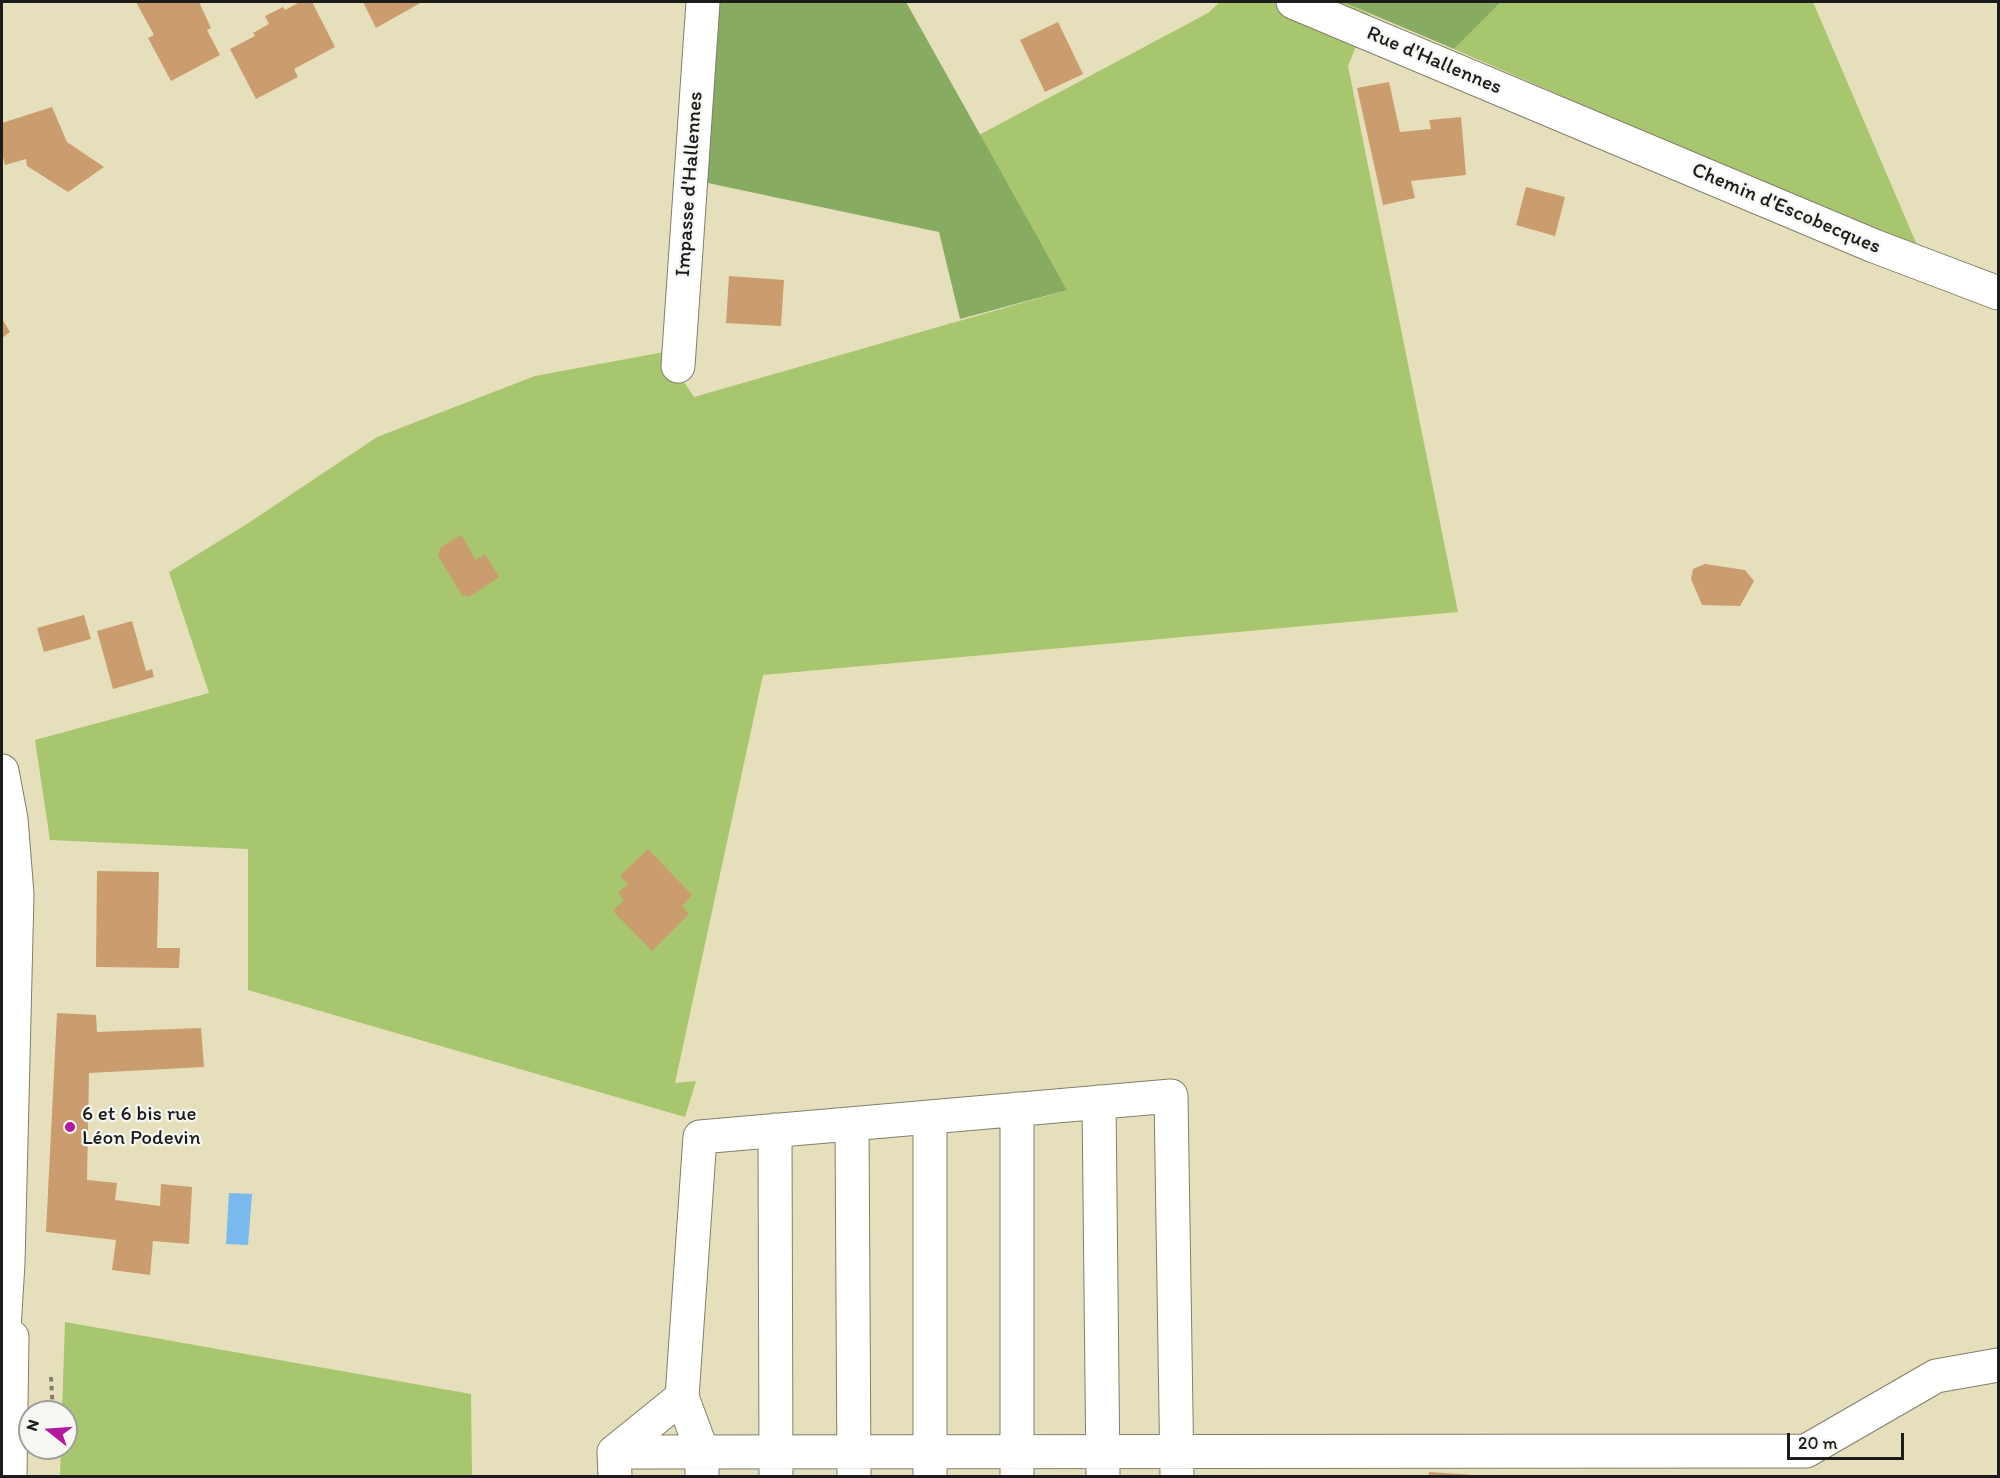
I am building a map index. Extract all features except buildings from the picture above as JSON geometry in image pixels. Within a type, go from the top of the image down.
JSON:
[{"type":"street","name":"Impasse d'Hallennes","points":[[678,366],[703,2]]},
{"type":"street","name":"Rue d'Hallennes","points":[[1293,2],[1576,121]]},
{"type":"street","name":"Chemin d'Escobecques","points":[[1576,121],[1930,269],[1998,293]]},
{"type":"street","points":[[2,771],[11,819],[17,884],[8,1263],[2,1362]]},
{"type":"street","points":[[702,1464],[681,1397],[700,1137],[1172,1096],[1177,1463]]},
{"type":"street","points":[[1099,1102],[1103,1464]]},
{"type":"street","points":[[1017,1109],[1017,1464]]},
{"type":"street","points":[[930,1117],[930,1464]]},
{"type":"street","points":[[852,1124],[854,1464]]},
{"type":"street","points":[[775,1130],[776,1464]]},
{"type":"street","points":[[8,1263],[12,1354],[10,1476]]},
{"type":"street","points":[[614,1464],[1103,1464],[1806,1451],[1936,1376],[1998,1365]]},
{"type":"street","points":[[614,1464],[681,1397]]},
{"type":"green space","points":[[717,2],[906,2],[1067,290],[960,319],[939,232],[703,182]]},
{"type":"green space","points":[[1220,2],[1343,2],[1369,14],[1348,66],[1458,612],[763,675],[675,1083],[696,1081],[685,1117],[248,990],[248,849],[50,840],[35,740],[209,693],[169,572],[250,522],[377,437],[535,376],[664,352],[694,397],[1067,290],[979,135],[1208,13]]},
{"type":"green space","points":[[1343,2],[1501,2],[1454,49]]},
{"type":"green space","points":[[1501,2],[1813,2],[1920,252],[1454,49]]},
{"type":"green space","points":[[65,1322],[471,1394],[472,1476],[60,1476],[61,1460],[78,1460],[78,1400],[62,1400]]},
{"type":"water","points":[[229,1193],[252,1194],[248,1245],[226,1244]]},
{"type":"place","name":"6 et 6 bis rue Léon Podevin","points":[[70,1127]]}]
